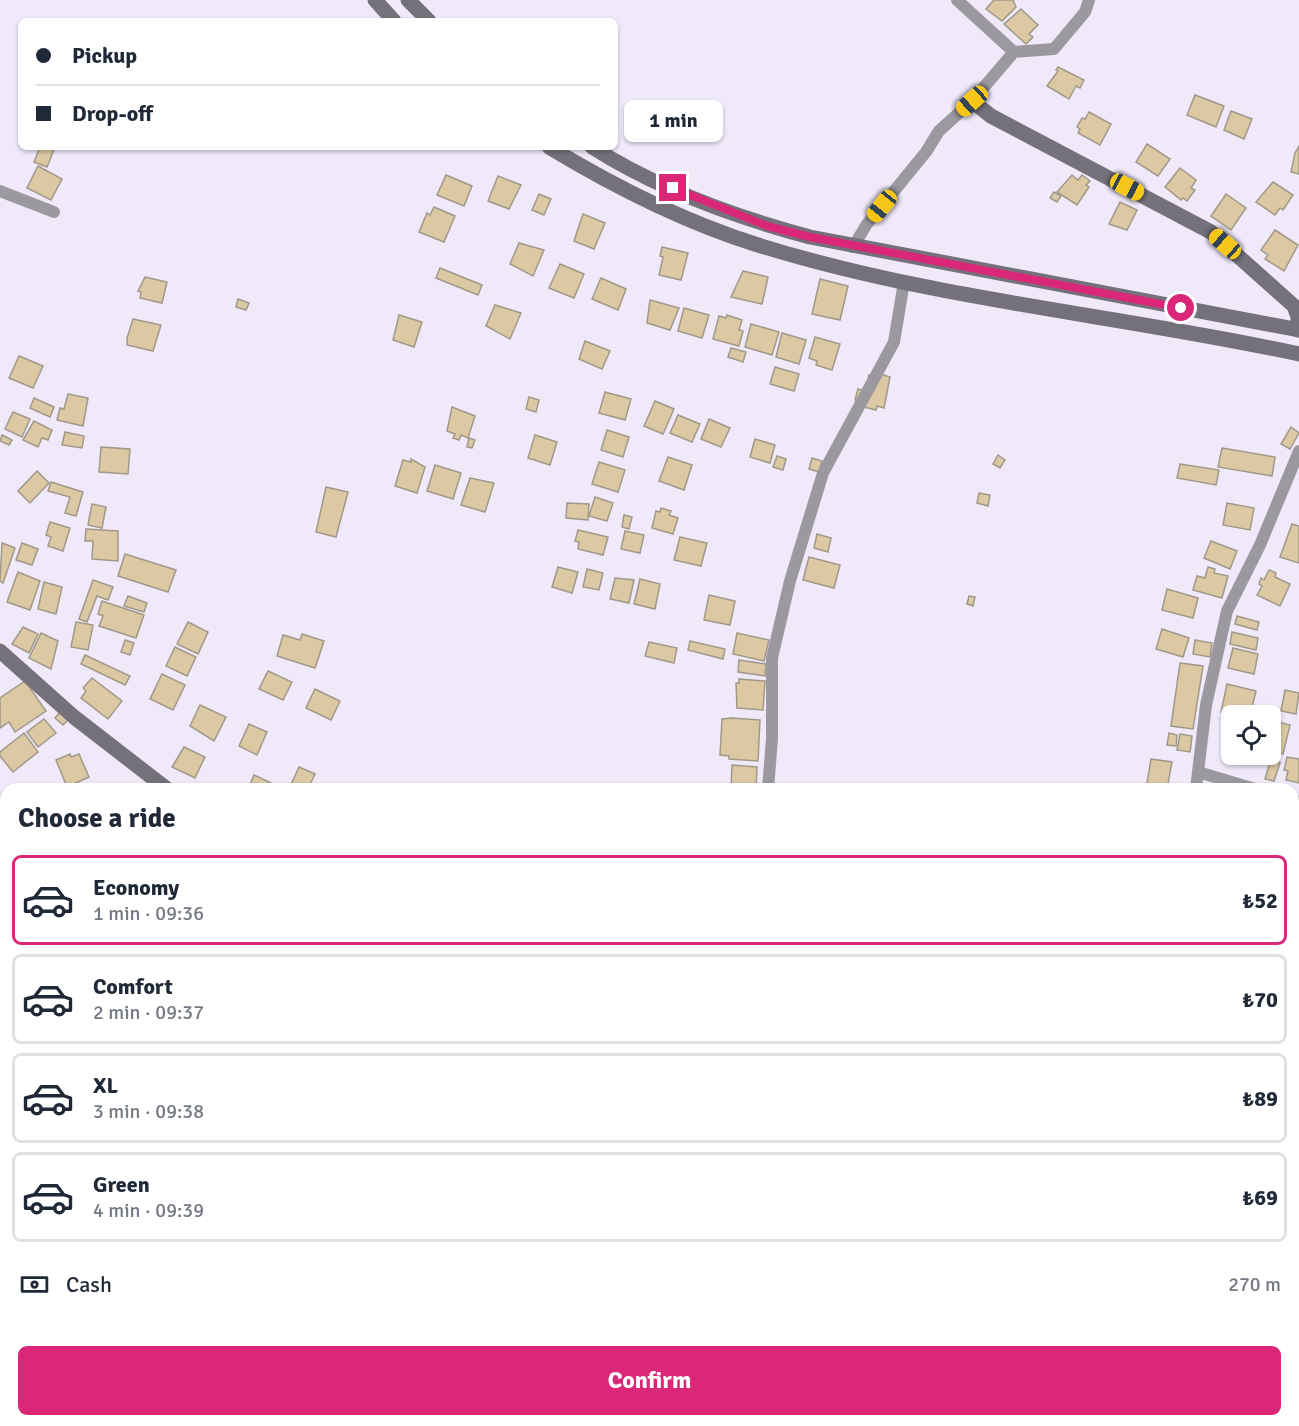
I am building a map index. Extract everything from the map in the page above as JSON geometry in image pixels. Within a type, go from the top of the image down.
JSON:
[{"type":"street","points":[[375,0],[391,18]]},
{"type":"street","points":[[408,0],[426,18]]},
{"type":"street","points":[[957,0],[1014,52],[1054,50],[1085,12],[1089,0]]},
{"type":"street","points":[[853,247],[867,224],[926,152],[939,131],[972,101],[1014,52]]},
{"type":"street","points":[[598,150],[711,205],[767,226],[853,247],[1298,330],[1298,317],[1294,306],[1212,232],[991,116],[972,101]]},
{"type":"street","points":[[554,150],[634,194],[702,225],[807,259],[904,282],[1297,353]]},
{"type":"street","points":[[0,190],[54,212]]},
{"type":"street","points":[[768,783],[772,739],[772,658],[790,581],[823,473],[894,342],[904,282]]},
{"type":"street","points":[[1197,783],[1206,705],[1227,611],[1260,545],[1299,451]]},
{"type":"street","points":[[0,651],[74,717],[159,783]]},
{"type":"street","points":[[1198,772],[1234,783]]},
{"type":"building","points":[[994,0],[1013,0],[1016,7],[1002,21],[986,9]]},
{"type":"building","points":[[1021,9],[1038,25],[1029,34],[1033,37],[1026,44],[1004,24]]},
{"type":"building","points":[[1058,67],[1084,80],[1080,88],[1076,86],[1069,99],[1047,86],[1058,71],[1056,70]]},
{"type":"building","points":[[1195,95],[1224,106],[1216,127],[1187,115]]},
{"type":"building","points":[[1231,111],[1252,119],[1244,139],[1224,130]]},
{"type":"building","points":[[1089,112],[1111,124],[1100,145],[1078,133],[1080,129],[1077,127]]},
{"type":"building","points":[[1147,144],[1170,159],[1158,176],[1136,162]]},
{"type":"building","points":[[1299,146],[1299,174],[1291,172]]},
{"type":"building","points":[[39,150],[54,150],[47,167],[34,162]]},
{"type":"building","points":[[38,166],[62,179],[51,200],[27,188]]},
{"type":"building","points":[[1180,168],[1196,180],[1191,188],[1195,190],[1187,201],[1183,198],[1181,200],[1165,187]]},
{"type":"building","points":[[446,175],[472,186],[464,206],[437,195]]},
{"type":"building","points":[[1072,175],[1078,180],[1082,175],[1090,181],[1086,185],[1089,187],[1077,205],[1057,192]]},
{"type":"building","points":[[498,176],[521,185],[509,209],[488,201]]},
{"type":"building","points":[[1273,182],[1293,195],[1283,210],[1280,208],[1275,215],[1256,202]]},
{"type":"building","points":[[1054,192],[1061,196],[1057,202],[1050,198]]},
{"type":"building","points":[[539,194],[551,199],[544,215],[532,210]]},
{"type":"building","points":[[1226,194],[1246,208],[1231,230],[1211,216]]},
{"type":"building","points":[[1120,202],[1137,210],[1127,230],[1109,224]]},
{"type":"building","points":[[434,207],[455,216],[444,242],[419,232],[427,213],[430,215]]},
{"type":"building","points":[[583,214],[605,223],[594,249],[574,241]]},
{"type":"building","points":[[1275,230],[1298,245],[1284,271],[1265,259],[1268,255],[1261,250]]},
{"type":"building","points":[[519,243],[544,250],[533,276],[510,264]]},
{"type":"building","points":[[662,247],[688,253],[681,280],[659,275],[663,257],[660,256]]},
{"type":"building","points":[[560,264],[584,274],[574,298],[549,288]]},
{"type":"building","points":[[440,268],[482,285],[478,295],[436,278]]},
{"type":"building","points":[[743,271],[768,277],[762,304],[731,297]]},
{"type":"building","points":[[145,277],[167,282],[162,303],[140,298],[141,292],[138,291]]},
{"type":"building","points":[[601,278],[626,289],[618,310],[592,299]]},
{"type":"building","points":[[820,279],[848,286],[840,320],[812,314]]},
{"type":"building","points":[[238,299],[249,303],[246,310],[236,307]]},
{"type":"building","points":[[650,300],[679,308],[670,330],[647,323]]},
{"type":"building","points":[[495,305],[521,313],[510,339],[486,326]]},
{"type":"building","points":[[684,308],[709,315],[702,338],[678,331]]},
{"type":"building","points":[[399,315],[422,322],[414,347],[393,340]]},
{"type":"building","points":[[727,315],[742,320],[739,330],[743,331],[739,346],[713,339],[719,316],[726,318]]},
{"type":"building","points":[[133,319],[161,325],[153,351],[127,345]]},
{"type":"building","points":[[751,324],[779,332],[772,355],[745,347]]},
{"type":"building","points":[[782,333],[806,340],[799,364],[776,357]]},
{"type":"building","points":[[815,337],[840,344],[832,370],[816,365],[817,361],[809,358]]},
{"type":"building","points":[[585,341],[610,351],[602,369],[579,359]]},
{"type":"building","points":[[731,348],[746,352],[743,362],[728,357]]},
{"type":"building","points":[[19,356],[43,366],[33,388],[9,378]]},
{"type":"building","points":[[775,367],[799,374],[794,391],[770,384]]},
{"type":"building","points":[[878,373],[890,377],[884,408],[877,406],[876,410],[860,406],[862,401],[855,400],[858,389],[865,391],[869,375],[877,377]]},
{"type":"building","points":[[605,392],[631,399],[625,420],[599,413]]},
{"type":"building","points":[[68,394],[88,398],[83,426],[57,420],[60,408],[64,409]]},
{"type":"building","points":[[529,397],[539,400],[536,412],[526,409]]},
{"type":"building","points":[[34,398],[54,407],[50,417],[30,408]]},
{"type":"building","points":[[655,401],[674,409],[663,434],[644,426]]},
{"type":"building","points":[[452,407],[475,416],[468,438],[461,435],[459,440],[453,438],[455,434],[447,431]]},
{"type":"building","points":[[13,412],[30,419],[22,437],[5,429]]},
{"type":"building","points":[[678,415],[700,424],[692,442],[670,433]]},
{"type":"building","points":[[709,419],[730,428],[721,447],[701,439]]},
{"type":"building","points":[[34,421],[52,430],[48,440],[42,438],[38,447],[23,440]]},
{"type":"building","points":[[1291,427],[1299,433],[1290,449],[1281,444]]},
{"type":"building","points":[[607,430],[629,437],[623,457],[601,450]]},
{"type":"building","points":[[65,432],[84,436],[82,448],[62,445]]},
{"type":"building","points":[[2,435],[12,440],[9,445],[0,441]]},
{"type":"building","points":[[535,435],[557,442],[550,465],[528,458]]},
{"type":"building","points":[[469,438],[475,440],[472,448],[467,447]]},
{"type":"building","points":[[755,439],[775,445],[770,463],[750,457]]},
{"type":"building","points":[[101,447],[130,449],[128,474],[99,472]]},
{"type":"building","points":[[1222,448],[1275,457],[1272,476],[1218,467]]},
{"type":"building","points":[[998,455],[1005,460],[1000,468],[993,464]]},
{"type":"building","points":[[777,456],[786,459],[783,470],[773,467]]},
{"type":"building","points":[[668,457],[692,465],[684,490],[659,481]]},
{"type":"building","points":[[812,458],[822,461],[819,472],[809,469]]},
{"type":"building","points":[[411,459],[425,467],[417,493],[395,486],[403,460],[411,462]]},
{"type":"building","points":[[599,462],[625,470],[618,492],[592,484]]},
{"type":"building","points":[[1180,464],[1219,470],[1216,485],[1177,478]]},
{"type":"building","points":[[435,465],[461,473],[453,499],[427,491]]},
{"type":"building","points":[[37,471],[49,483],[30,503],[18,491]]},
{"type":"building","points":[[470,478],[494,483],[485,512],[461,505]]},
{"type":"building","points":[[51,482],[83,492],[76,516],[65,513],[70,497],[48,491]]},
{"type":"building","points":[[326,487],[348,492],[336,537],[316,532]]},
{"type":"building","points":[[979,493],[990,495],[988,506],[977,503]]},
{"type":"building","points":[[595,497],[613,503],[607,521],[589,516]]},
{"type":"building","points":[[567,503],[589,504],[588,520],[566,518]]},
{"type":"building","points":[[1227,503],[1254,508],[1250,530],[1223,525]]},
{"type":"building","points":[[92,504],[106,507],[102,528],[88,525]]},
{"type":"building","points":[[661,508],[671,511],[669,515],[678,518],[673,534],[652,528],[656,511],[660,512]]},
{"type":"building","points":[[624,515],[632,517],[629,529],[622,527]]},
{"type":"building","points":[[50,522],[70,528],[63,551],[48,546],[51,537],[46,535]]},
{"type":"building","points":[[1292,524],[1299,526],[1299,563],[1280,557]]},
{"type":"building","points":[[86,529],[118,531],[118,561],[92,559],[93,541],[85,541]]},
{"type":"building","points":[[578,530],[608,537],[603,555],[578,549],[579,542],[575,541]]},
{"type":"building","points":[[625,531],[644,535],[640,553],[621,549]]},
{"type":"building","points":[[817,534],[831,538],[828,552],[814,548]]},
{"type":"building","points":[[680,537],[707,543],[701,566],[674,560]]},
{"type":"building","points":[[1211,541],[1237,551],[1230,569],[1204,558]]},
{"type":"building","points":[[2,543],[15,548],[3,583],[0,581]]},
{"type":"building","points":[[22,543],[38,549],[32,565],[16,560]]},
{"type":"building","points":[[125,554],[176,570],[168,592],[118,576]]},
{"type":"building","points":[[809,557],[840,565],[834,588],[803,580]]},
{"type":"building","points":[[558,567],[578,572],[572,593],[552,587]]},
{"type":"building","points":[[1208,567],[1215,569],[1214,573],[1228,576],[1222,598],[1193,590],[1197,576],[1205,578]]},
{"type":"building","points":[[587,569],[603,573],[599,590],[583,587]]},
{"type":"building","points":[[1269,570],[1276,573],[1275,577],[1290,584],[1280,606],[1257,595],[1262,586],[1259,584],[1261,578],[1264,580]]},
{"type":"building","points":[[18,572],[40,581],[30,610],[7,602]]},
{"type":"building","points":[[615,578],[634,580],[629,603],[610,599]]},
{"type":"building","points":[[640,579],[660,584],[655,609],[634,604]]},
{"type":"building","points":[[93,580],[113,587],[108,600],[97,596],[87,622],[79,619]]},
{"type":"building","points":[[44,582],[62,587],[56,614],[38,609]]},
{"type":"building","points":[[1167,589],[1198,598],[1193,618],[1162,610]]},
{"type":"building","points":[[709,595],[735,601],[730,625],[704,620]]},
{"type":"building","points":[[128,596],[147,603],[144,612],[124,606]]},
{"type":"building","points":[[969,596],[975,597],[973,606],[967,604]]},
{"type":"building","points":[[102,601],[144,615],[136,638],[99,626],[103,616],[98,614]]},
{"type":"building","points":[[1237,616],[1259,622],[1257,630],[1235,624]]},
{"type":"building","points":[[76,622],[93,625],[88,650],[71,647]]},
{"type":"building","points":[[188,622],[208,632],[198,654],[177,644]]},
{"type":"building","points":[[23,627],[38,634],[29,653],[12,644]]},
{"type":"building","points":[[1162,629],[1189,638],[1183,657],[1156,649]]},
{"type":"building","points":[[1232,632],[1258,638],[1256,650],[1230,644]]},
{"type":"building","points":[[41,633],[58,641],[51,669],[29,658]]},
{"type":"building","points":[[737,633],[769,640],[764,661],[733,654]]},
{"type":"building","points":[[302,634],[324,641],[315,668],[277,656],[283,635],[300,640]]},
{"type":"building","points":[[125,640],[134,643],[130,655],[121,652]]},
{"type":"building","points":[[1195,640],[1212,643],[1210,657],[1193,654]]},
{"type":"building","points":[[690,641],[725,649],[723,659],[688,650]]},
{"type":"building","points":[[649,642],[677,648],[674,663],[645,656]]},
{"type":"building","points":[[175,647],[196,657],[187,676],[166,666]]},
{"type":"building","points":[[1233,648],[1258,654],[1254,674],[1228,668]]},
{"type":"building","points":[[85,655],[130,676],[125,685],[81,664]]},
{"type":"building","points":[[739,660],[766,664],[765,676],[738,672]]},
{"type":"building","points":[[1180,663],[1203,666],[1193,729],[1171,726]]},
{"type":"building","points":[[268,671],[292,682],[283,700],[259,689]]},
{"type":"building","points":[[162,674],[185,685],[173,710],[150,699]]},
{"type":"building","points":[[92,678],[122,701],[108,719],[81,698],[86,691],[83,688]]},
{"type":"building","points":[[739,679],[765,681],[763,710],[737,708],[736,683],[739,683]]},
{"type":"building","points":[[25,681],[46,711],[15,732],[9,722],[0,728],[0,698]]},
{"type":"building","points":[[1227,684],[1256,691],[1253,705],[1222,705]]},
{"type":"building","points":[[315,689],[340,701],[331,720],[306,708]]},
{"type":"building","points":[[1285,690],[1299,693],[1296,714],[1281,711]]},
{"type":"building","points":[[200,705],[226,717],[214,741],[190,726]]},
{"type":"building","points":[[60,712],[69,719],[63,725],[55,718]]},
{"type":"building","points":[[44,719],[56,733],[38,747],[27,732]]},
{"type":"building","points":[[722,719],[760,720],[758,761],[729,759],[729,756],[720,755]]},
{"type":"building","points":[[1281,723],[1290,725],[1283,754],[1281,754]]},
{"type":"building","points":[[249,724],[267,732],[257,755],[239,746]]},
{"type":"building","points":[[24,733],[38,752],[13,772],[0,756],[0,752]]},
{"type":"building","points":[[1169,733],[1177,735],[1176,746],[1167,745]]},
{"type":"building","points":[[1180,734],[1192,736],[1190,752],[1177,750]]},
{"type":"building","points":[[184,747],[205,757],[195,778],[172,767]]},
{"type":"building","points":[[70,754],[71,757],[79,754],[89,777],[76,783],[65,783],[56,760]]},
{"type":"building","points":[[1287,757],[1299,759],[1299,783],[1286,780],[1288,771],[1284,770]]},
{"type":"building","points":[[1151,759],[1172,762],[1168,783],[1147,783]]},
{"type":"building","points":[[732,765],[757,767],[756,783],[731,783]]},
{"type":"building","points":[[1269,765],[1279,765],[1274,781],[1265,779]]},
{"type":"building","points":[[299,767],[315,774],[311,783],[292,783]]},
{"type":"building","points":[[254,775],[271,783],[251,783]]},
{"type":"route","points":[[673,188],[767,226],[810,237],[1181,308]]}]
